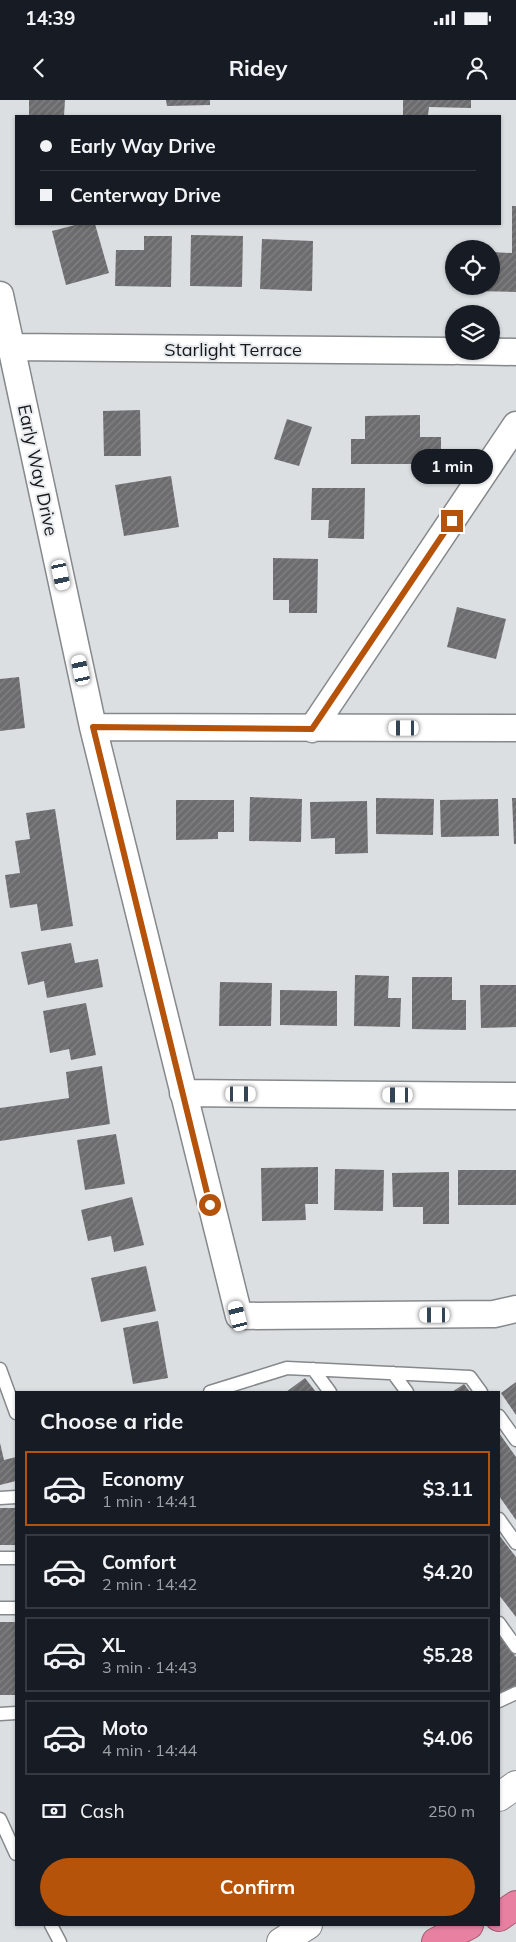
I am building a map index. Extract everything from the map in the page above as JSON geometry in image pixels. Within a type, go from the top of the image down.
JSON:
[{"type":"highway","points":[[500,1909],[516,1901]]},
{"type":"highway","points":[[500,1916],[516,1905]]},
{"type":"highway","points":[[436,1942],[467,1926]]},
{"type":"highway","points":[[460,1942],[484,1926]]},
{"type":"main road","points":[[500,1796],[516,1785]]},
{"type":"main road","points":[[281,1942],[306,1926]]},
{"type":"street","name":"Early Way Drive","points":[[0,295],[93,727],[238,1316],[494,1314],[516,1309]]},
{"type":"street","name":"Starlight Terrace","points":[[12,347],[445,351]]},
{"type":"street","points":[[500,352],[516,352]]},
{"type":"street","points":[[312,729],[516,425]]},
{"type":"street","points":[[93,727],[516,728]]},
{"type":"street","points":[[182,1093],[516,1096]]},
{"type":"lane","points":[[213,1391],[287,1368],[470,1377],[480,1391]]},
{"type":"lane","points":[[0,1369],[15,1410]]},
{"type":"lane","points":[[313,1370],[329,1391]]},
{"type":"lane","points":[[393,1373],[406,1391]]},
{"type":"lane","points":[[240,1382],[247,1391]]},
{"type":"lane","points":[[500,1417],[516,1440]]},
{"type":"lane","points":[[0,1498],[15,1497]]},
{"type":"lane","points":[[500,1520],[516,1543]]},
{"type":"lane","points":[[0,1558],[15,1558]]},
{"type":"lane","points":[[0,1608],[15,1608]]},
{"type":"lane","points":[[500,1624],[516,1647]]},
{"type":"lane","points":[[500,1701],[516,1693]]},
{"type":"lane","points":[[0,1714],[15,1713]]},
{"type":"lane","points":[[0,1819],[15,1852]]},
{"type":"lane","points":[[52,1926],[60,1942]]},
{"type":"building","points":[[29,100],[65,100],[64,115],[29,115]]},
{"type":"building","points":[[166,100],[210,100],[210,105],[167,106]]},
{"type":"building","points":[[403,100],[471,100],[471,108],[429,107],[428,115],[403,115]]},
{"type":"building","points":[[512,206],[516,206],[516,292],[500,292],[500,252],[512,253]]},
{"type":"building","points":[[75,225],[95,225],[109,273],[66,285],[52,231]]},
{"type":"building","points":[[191,235],[243,236],[242,287],[190,286]]},
{"type":"building","points":[[144,236],[172,236],[171,287],[115,286],[116,250],[144,250]]},
{"type":"building","points":[[262,239],[313,241],[312,291],[260,289]]},
{"type":"building","points":[[140,410],[141,456],[104,456],[103,411]]},
{"type":"building","points":[[420,415],[420,437],[441,437],[441,464],[351,464],[351,439],[365,439],[365,416]]},
{"type":"building","points":[[287,419],[312,427],[299,466],[274,459]]},
{"type":"building","points":[[171,476],[179,527],[124,536],[115,485]]},
{"type":"building","points":[[312,488],[365,488],[364,539],[328,538],[329,520],[311,520]]},
{"type":"building","points":[[273,558],[318,559],[317,613],[289,613],[289,600],[273,600]]},
{"type":"building","points":[[457,607],[506,619],[496,659],[447,647]]},
{"type":"building","points":[[19,677],[25,728],[0,731],[0,679]]},
{"type":"building","points":[[250,797],[302,799],[301,842],[249,841]]},
{"type":"building","points":[[376,798],[434,799],[433,835],[376,834]]},
{"type":"building","points":[[512,798],[516,798],[516,844],[514,844]]},
{"type":"building","points":[[498,799],[499,836],[441,837],[440,800]]},
{"type":"building","points":[[176,800],[234,800],[234,832],[218,832],[218,839],[176,840]]},
{"type":"building","points":[[367,801],[368,853],[335,854],[335,838],[311,839],[310,802]]},
{"type":"building","points":[[55,809],[73,926],[41,931],[37,904],[10,908],[5,875],[20,873],[15,841],[30,839],[26,813]]},
{"type":"building","points":[[71,943],[75,963],[98,959],[103,987],[47,998],[44,981],[28,985],[21,952]]},
{"type":"building","points":[[355,975],[389,976],[388,998],[401,998],[400,1027],[354,1026]]},
{"type":"building","points":[[412,977],[452,977],[452,1000],[466,1000],[466,1030],[412,1029]]},
{"type":"building","points":[[220,982],[272,983],[271,1026],[219,1026]]},
{"type":"building","points":[[480,985],[516,985],[516,1027],[481,1028]]},
{"type":"building","points":[[280,990],[337,991],[337,1026],[280,1025]]},
{"type":"building","points":[[86,1003],[96,1055],[71,1060],[69,1049],[50,1053],[43,1011]]},
{"type":"building","points":[[102,1066],[110,1124],[0,1141],[0,1108],[69,1098],[66,1072]]},
{"type":"building","points":[[116,1134],[125,1184],[85,1190],[77,1140]]},
{"type":"building","points":[[318,1167],[318,1204],[305,1204],[306,1220],[262,1221],[261,1168]]},
{"type":"building","points":[[335,1169],[384,1170],[383,1211],[334,1210]]},
{"type":"building","points":[[458,1170],[516,1170],[516,1205],[458,1205]]},
{"type":"building","points":[[449,1172],[449,1224],[423,1224],[423,1207],[393,1207],[392,1173]]},
{"type":"building","points":[[132,1197],[144,1245],[114,1252],[111,1236],[88,1241],[81,1210]]},
{"type":"building","points":[[146,1266],[156,1311],[101,1322],[91,1278]]},
{"type":"building","points":[[158,1321],[168,1378],[133,1384],[123,1328]]},
{"type":"building","points":[[305,1378],[315,1391],[287,1391]]},
{"type":"building","points":[[516,1382],[516,1415],[501,1393]]},
{"type":"building","points":[[464,1384],[469,1391],[454,1391]]},
{"type":"building","points":[[500,1434],[516,1457],[516,1520],[500,1497]]},
{"type":"building","points":[[0,1443],[4,1460],[15,1457],[15,1481],[0,1485]]},
{"type":"building","points":[[0,1508],[15,1508],[15,1545],[0,1545]]},
{"type":"building","points":[[500,1536],[516,1557],[516,1617],[500,1596]]},
{"type":"building","points":[[0,1622],[15,1622],[15,1695],[0,1695]]},
{"type":"building","points":[[500,1636],[516,1657],[516,1686],[500,1697]]},
{"type":"route","points":[[210,1205],[93,727],[312,729],[452,521]]}]
